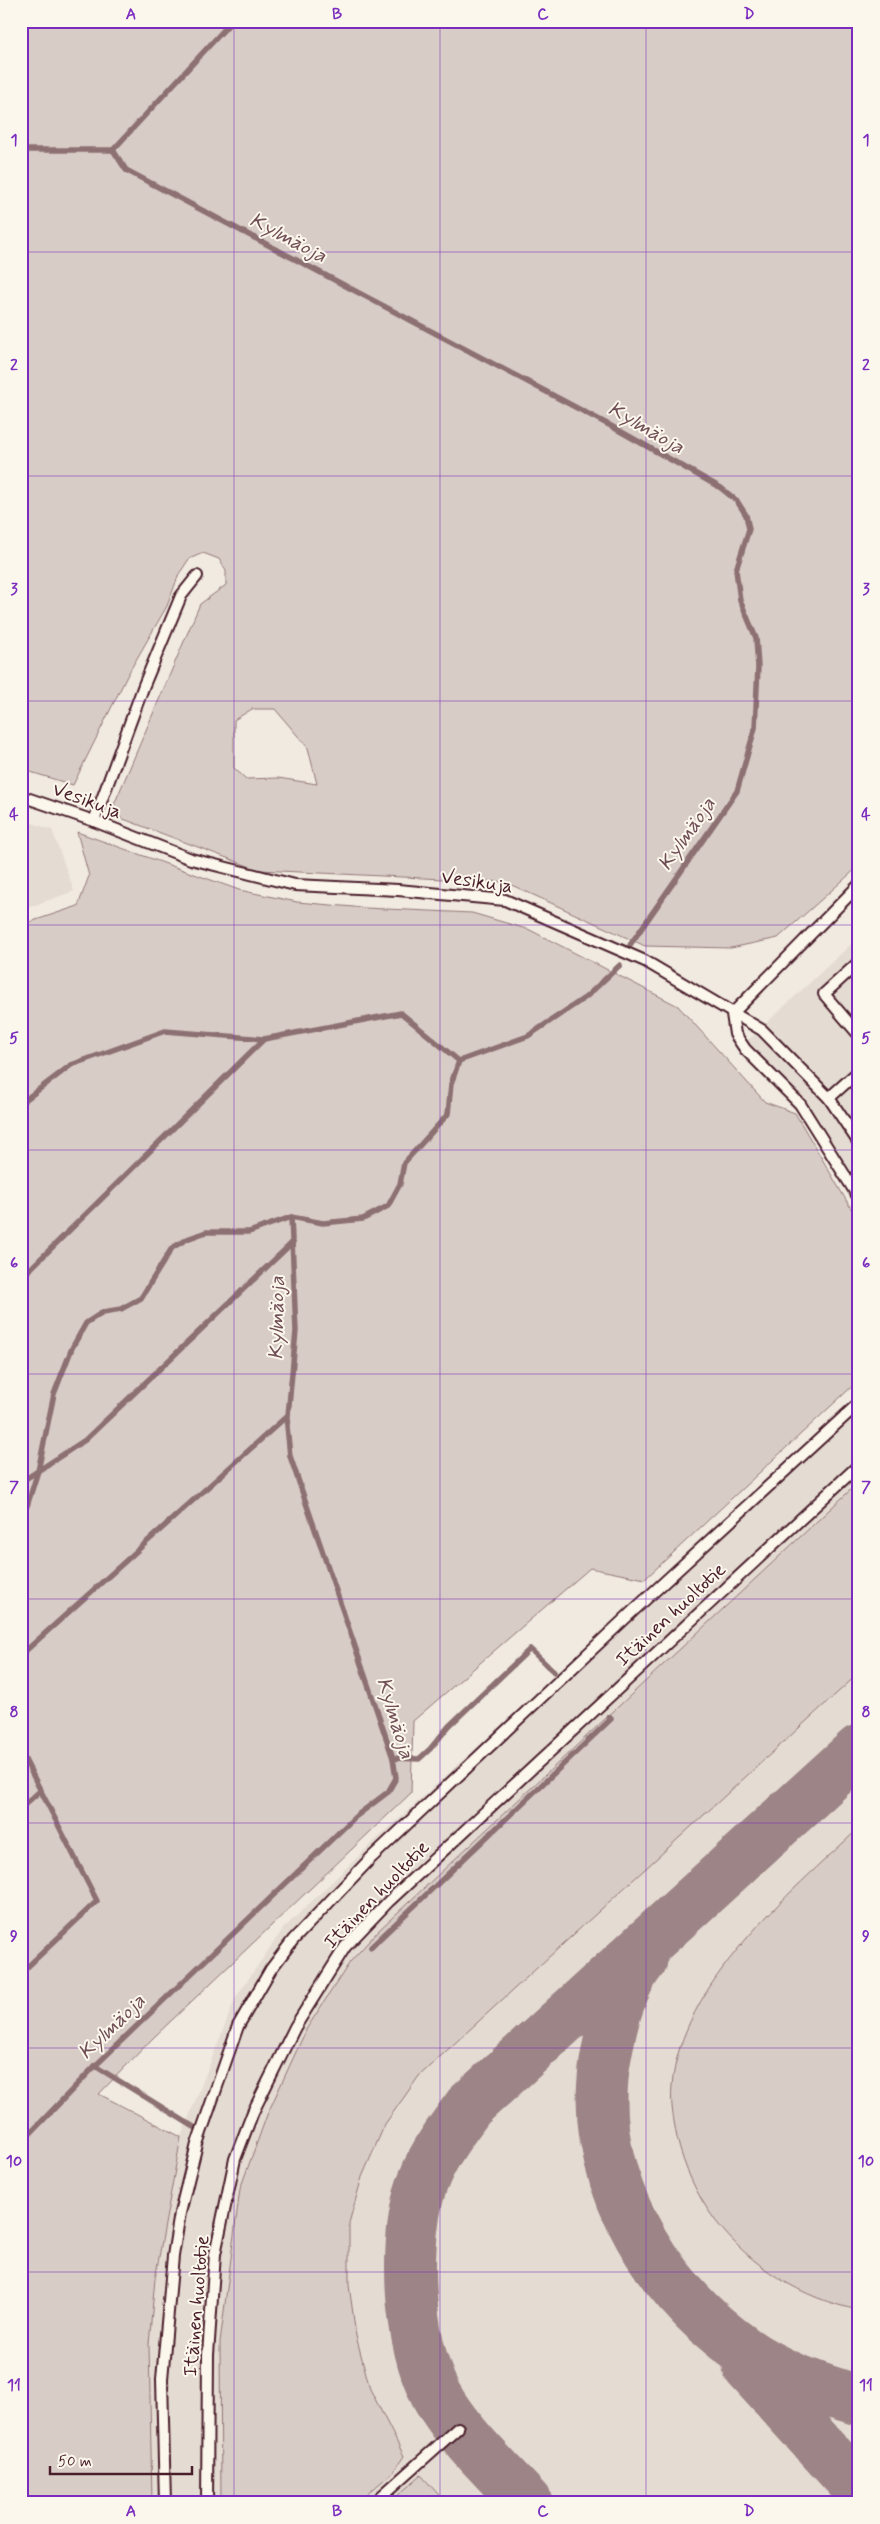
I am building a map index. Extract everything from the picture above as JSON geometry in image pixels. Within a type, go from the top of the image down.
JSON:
[{"type":"lane","points":[[94,821],[144,685],[181,596],[197,576]]},
{"type":"lane","name":"Vesikuja","points":[[21,796],[94,821],[191,859],[295,885],[398,890],[505,900],[645,961],[762,1030],[829,1098],[859,1143]]},
{"type":"lane","points":[[859,884],[732,1014],[735,1034],[745,1049],[800,1104],[859,1198]]},
{"type":"lane","points":[[859,962],[824,994],[859,1035]]},
{"type":"lane","points":[[829,1098],[859,1071]]},
{"type":"lane","points":[[165,2503],[162,2378],[172,2256],[180,2213],[197,2144],[238,2026],[271,1969],[293,1940],[371,1858],[633,1611],[859,1403]]},
{"type":"lane","name":"Itäinen huoltotie","points":[[207,2503],[208,2355],[215,2254],[235,2159],[254,2112],[295,2027],[345,1947],[389,1901],[859,1464]]},
{"type":"lane","points":[[374,2503],[458,2428]]},
{"type":"shaded area","points":[[21,21],[859,21],[859,866],[778,938],[731,948],[645,946],[505,882],[259,870],[110,814],[200,604],[226,585],[226,571],[219,559],[203,553],[189,559],[179,574],[167,606],[128,674],[73,785],[21,769]],"holes":[[[252,709],[275,709],[308,748],[317,784],[278,778],[246,779],[234,768],[234,720]]]},
{"type":"shaded area","points":[[21,819],[52,830],[74,891],[21,910]]},
{"type":"shaded area","points":[[77,832],[239,890],[297,902],[365,908],[472,913],[530,930],[678,1006],[765,1102],[795,1113],[859,1222],[859,1380],[645,1579],[590,1568],[413,1721],[411,1793],[153,2038],[99,2094],[181,2137],[155,2279],[149,2344],[152,2503],[21,2503],[21,925],[78,906],[89,876]]},
{"type":"shaded area","points":[[859,937],[859,1192],[798,1096],[745,1043]]},
{"type":"shaded area","points":[[859,1405],[859,2503],[152,2503],[149,2344],[155,2279],[181,2137],[236,1997],[283,1929],[366,1849],[629,1608]]},
{"type":"shaded area","points":[[859,1482],[859,1673],[419,2076],[385,2124],[362,2177],[349,2223],[349,2285],[356,2336],[370,2389],[404,2456],[393,2472],[357,2503],[221,2503],[220,2342],[240,2189],[267,2115],[307,2028],[350,1962],[379,1930]]},
{"type":"shaded area","points":[[859,1828],[859,2310],[817,2298],[798,2289],[761,2266],[729,2237],[708,2211],[683,2160],[673,2112],[672,2086],[680,2048],[695,2012],[717,1977],[771,1911]]},
{"type":"shaded area","points":[[421,2475],[446,2503],[389,2503]]},
{"type":"waterway","name":"Kylmäoja","points":[[21,150],[113,150],[232,21]]},
{"type":"waterway","name":"Kylmäoja","points":[[113,150],[126,170],[611,426],[721,488],[737,501],[746,515],[749,529],[736,570],[740,600],[756,638],[758,667],[755,728],[737,791],[630,945]]},
{"type":"waterway","name":"Kylmäoja","points":[[21,1513],[27,1506],[38,1471],[54,1394],[72,1348],[86,1323],[103,1312],[121,1309],[141,1298],[172,1248],[187,1239],[206,1232],[249,1232],[291,1217],[323,1223],[363,1219],[388,1206],[400,1184],[404,1163],[448,1114],[451,1084],[459,1061],[528,1036],[586,997],[620,965]]},
{"type":"waterway","points":[[21,1278],[264,1039],[401,1013],[459,1061]]},
{"type":"waterway","points":[[21,1103],[71,1065],[165,1031],[264,1039]]},
{"type":"waterway","name":"Kylmäoja","points":[[21,2143],[95,2066],[355,1817],[388,1792],[396,1778],[393,1758],[290,1456],[287,1426],[296,1331],[291,1217]]},
{"type":"waterway","points":[[21,1482],[85,1440],[293,1242]]},
{"type":"waterway","points":[[21,1655],[288,1415]]},
{"type":"waterway","points":[[393,1758],[419,1759],[449,1726],[530,1649],[554,1672]]},
{"type":"waterway","points":[[371,1947],[611,1719],[609,1717]]},
{"type":"waterway","points":[[21,1752],[97,1901],[21,1973]]},
{"type":"waterway","points":[[21,1808],[41,1790]]},
{"type":"waterway","points":[[95,2066],[194,2127]]},
{"type":"taxiway","points":[[527,2503],[471,2443],[451,2418],[431,2384],[422,2359],[412,2302],[411,2244],[419,2194],[428,2170],[447,2137],[469,2106],[859,1750]]},
{"type":"taxiway","points":[[642,1960],[623,1992],[615,2015],[607,2051],[602,2095],[605,2138],[615,2180],[631,2220],[653,2258],[680,2293],[710,2324],[744,2351],[757,2360],[799,2380],[859,2400]]},
{"type":"taxiway","points":[[748,2367],[859,2489]]}]
